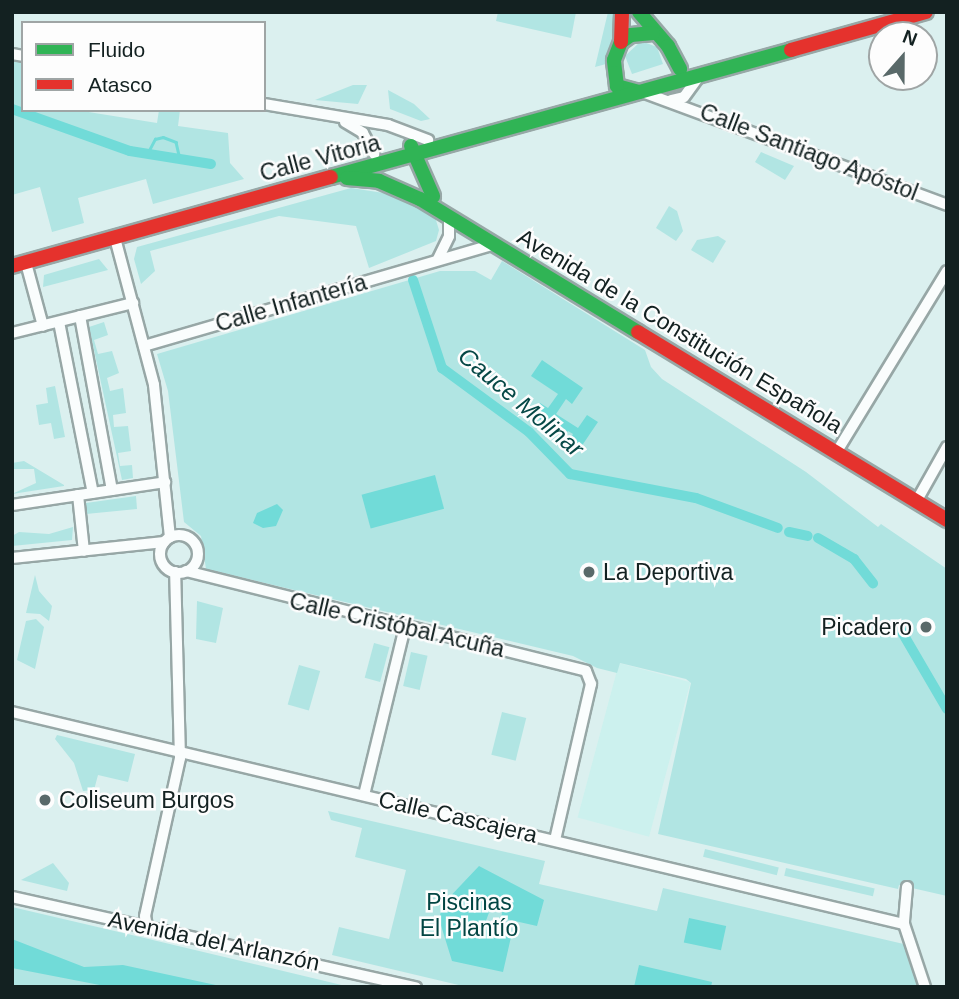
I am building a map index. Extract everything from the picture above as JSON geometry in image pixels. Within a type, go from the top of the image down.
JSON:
[{"type":"main road","points":[[622,12],[621,41],[612,72],[617,86],[639,92]]},
{"type":"main road","points":[[639,12],[653,33],[668,46],[685,79]]},
{"type":"main road","name":"Calle Vitoria","points":[[433,145],[617,86],[685,79],[881,12]]},
{"type":"main road","name":"Calle Vitoria","points":[[12,255],[639,92],[926,12]]},
{"type":"main road","points":[[621,41],[631,35],[653,33]]},
{"type":"main road","points":[[427,192],[433,145]]},
{"type":"main road","points":[[412,150],[427,192]]},
{"type":"main road","points":[[380,160],[427,192]]},
{"type":"main road","name":"Calle Vitoria","points":[[19,265],[336,177],[380,160]]},
{"type":"main road","points":[[336,177],[379,181],[427,192]]},
{"type":"main road","name":"Avenida de la Constitución Española","points":[[427,192],[449,216],[838,448]]},
{"type":"main road","name":"Avenida de la Constitución Española","points":[[427,192],[917,497],[947,520]]},
{"type":"main road","name":"Avenida de la Constitución Española","points":[[917,497],[947,509]]},
{"type":"street","name":"Calle Santiago Apóstol","points":[[671,100],[682,99],[685,79]]},
{"type":"street","name":"Calle Santiago Apóstol","points":[[639,92],[671,100],[947,205]]},
{"type":"street","points":[[266,104],[376,123],[401,130],[433,145]]},
{"type":"street","points":[[332,117],[366,137],[380,160]]},
{"type":"street","points":[[366,137],[376,123]]},
{"type":"street","points":[[401,130],[412,150]]},
{"type":"street","points":[[438,258],[449,236],[449,216]]},
{"type":"street","points":[[115,238],[157,402],[172,536],[161,559]]},
{"type":"street","name":"Calle Infantería","points":[[144,346],[438,258],[494,244]]},
{"type":"street","points":[[19,265],[43,326]]},
{"type":"street","points":[[838,448],[947,271]]},
{"type":"street","points":[[12,333],[132,303]]},
{"type":"street","points":[[80,316],[112,490]]},
{"type":"street","points":[[59,322],[93,493]]},
{"type":"street","points":[[917,497],[947,447]]},
{"type":"street","points":[[12,505],[165,482]]},
{"type":"street","points":[[78,495],[84,551]]},
{"type":"street","points":[[12,558],[135,547],[172,536],[197,548],[179,584],[178,752],[146,921]]},
{"type":"street","points":[[135,547],[185,570]]},
{"type":"street","name":"Calle Cristóbal Acuña","points":[[185,570],[203,579],[582,668],[589,675],[591,684],[555,840]]},
{"type":"street","points":[[364,795],[405,627]]},
{"type":"street","name":"Calle Cascajera","points":[[12,712],[904,924]]},
{"type":"street","points":[[907,887],[904,924],[925,987]]},
{"type":"street","name":"Avenida del Arlanzón","points":[[12,897],[83,913],[146,921],[164,929],[416,987]]},
{"type":"shaded area","points":[[619,663],[690,682],[649,837],[578,818]]},
{"type":"green space","points":[[498,12],[576,12],[571,38],[496,21]]},
{"type":"green space","points":[[608,12],[616,12],[616,34],[606,64],[595,67]]},
{"type":"green space","points":[[641,41],[657,47],[663,64],[632,74],[625,56]]},
{"type":"green space","points":[[12,61],[21,63],[21,112],[88,112],[157,123],[159,112],[180,112],[178,126],[228,133],[230,163],[244,179],[153,204],[146,179],[78,198],[84,223],[52,232],[40,187],[12,195]]},
{"type":"green space","points":[[353,85],[367,85],[358,104],[315,100]]},
{"type":"green space","points":[[388,90],[414,104],[430,119],[421,121],[390,109]]},
{"type":"green space","points":[[761,152],[794,166],[785,180],[755,162]]},
{"type":"green space","points":[[351,188],[397,195],[435,217],[439,230],[436,241],[369,268],[356,226],[279,216],[150,251],[155,271],[141,284],[134,259],[137,247]]},
{"type":"green space","points":[[669,206],[677,211],[683,231],[676,241],[656,228]]},
{"type":"green space","points":[[718,236],[726,241],[713,263],[691,250],[697,240]]},
{"type":"green space","points":[[99,259],[108,270],[43,287],[44,275]]},
{"type":"green space","name":"La Deportiva","points":[[502,261],[645,350],[651,367],[662,379],[806,472],[878,527],[881,524],[947,569],[947,896],[899,885],[898,889],[658,834],[691,683],[686,679],[620,663],[617,673],[597,668],[573,656],[206,569],[201,536],[184,522],[168,391],[157,354],[440,271],[475,271],[491,280]]},
{"type":"green space","points":[[104,322],[108,335],[94,340],[98,354],[112,351],[119,373],[107,378],[110,391],[123,388],[126,413],[113,415],[114,427],[128,426],[131,451],[118,453],[120,466],[132,465],[133,478],[122,480],[89,327]]},
{"type":"green space","points":[[55,386],[65,437],[54,439],[51,423],[39,425],[36,405],[48,403],[46,388]]},
{"type":"green space","points":[[24,461],[64,486],[12,494],[36,483],[34,469],[12,469],[12,463]]},
{"type":"green space","points":[[136,496],[137,509],[86,514],[86,503]]},
{"type":"green space","points":[[73,527],[72,540],[12,546],[12,536],[19,532],[49,534]]},
{"type":"green space","points":[[35,575],[39,591],[52,606],[49,621],[40,614],[26,613]]},
{"type":"green space","points":[[197,601],[223,608],[216,643],[196,639]]},
{"type":"green space","points":[[36,619],[44,627],[35,669],[17,660],[26,621]]},
{"type":"green space","points":[[374,643],[389,647],[380,682],[365,678]]},
{"type":"green space","points":[[411,652],[428,656],[420,690],[403,686]]},
{"type":"green space","points":[[299,665],[320,671],[309,710],[288,704]]},
{"type":"green space","points":[[502,712],[526,718],[516,761],[491,755]]},
{"type":"green space","points":[[57,735],[135,754],[128,782],[98,775],[94,790],[83,791],[74,763],[55,739]]},
{"type":"green space","name":"Piscinas El Plantío","points":[[328,811],[545,861],[539,884],[657,911],[663,888],[908,945],[920,987],[467,987],[332,955],[339,927],[389,939],[406,870],[355,857],[362,828],[331,820]]},
{"type":"green space","points":[[705,849],[779,867],[777,875],[703,857]]},
{"type":"green space","points":[[53,863],[69,883],[67,891],[21,880]]},
{"type":"green space","points":[[786,868],[875,888],[873,896],[784,876]]},
{"type":"green space","points":[[12,907],[136,936],[350,987],[12,987]]},
{"type":"water","points":[[542,360],[583,388],[572,404],[566,399],[556,414],[578,428],[587,415],[598,422],[581,447],[570,440],[573,434],[568,431],[564,436],[533,415],[540,403],[548,408],[558,394],[531,376]]},
{"type":"water","points":[[435,475],[444,509],[371,528],[362,495]]},
{"type":"water","points":[[277,504],[283,510],[276,526],[263,528],[253,523],[257,513]]},
{"type":"water","points":[[479,866],[544,900],[537,926],[501,918],[505,899],[495,896],[483,929],[511,937],[503,972],[452,961],[439,919],[443,904]]},
{"type":"water","points":[[689,918],[726,926],[721,950],[684,942]]},
{"type":"water","points":[[12,939],[84,967],[123,965],[225,987],[110,987],[12,968]]},
{"type":"water","points":[[639,965],[712,982],[711,987],[634,987]]},
{"type":"waterway","name":"Cauce Molinar","points":[[12,109],[130,151],[211,164]]},
{"type":"waterway","name":"Cauce Molinar","points":[[147,154],[155,139],[163,137],[176,142],[180,159]]},
{"type":"waterway","name":"Cauce Molinar","points":[[413,280],[442,368],[529,432],[570,474],[696,498],[778,528]]},
{"type":"waterway","name":"Cauce Molinar","points":[[789,532],[808,536]]},
{"type":"waterway","name":"Cauce Molinar","points":[[818,538],[854,559],[873,583]]},
{"type":"waterway","name":"Cauce Molinar","points":[[899,627],[947,709]]},
{"type":"traffic: fast","points":[[639,12],[668,46],[680,69]]},
{"type":"traffic: fast","points":[[639,92],[617,86],[614,60],[621,42],[631,35],[653,33]]},
{"type":"traffic: fast","points":[[331,177],[791,50]]},
{"type":"traffic: fast","points":[[411,146],[433,196]]},
{"type":"traffic: fast","points":[[347,178],[379,181],[420,199],[638,332]]},
{"type":"traffic: jam","points":[[621,42],[622,12]]},
{"type":"traffic: jam","points":[[791,50],[926,12]]},
{"type":"traffic: jam","points":[[12,266],[331,177]]},
{"type":"traffic: jam","points":[[638,332],[947,520]]},
{"type":"place","name":"La Deportiva","points":[[589,572]]},
{"type":"place","name":"Picadero","points":[[926,627]]},
{"type":"place","name":"Coliseum Burgos","points":[[45,800]]}]
